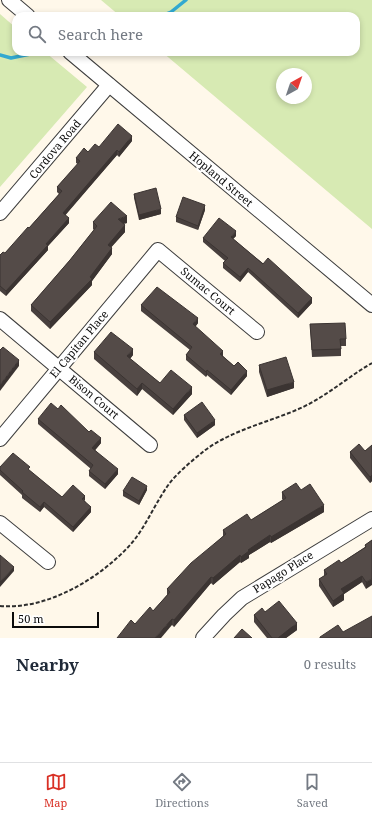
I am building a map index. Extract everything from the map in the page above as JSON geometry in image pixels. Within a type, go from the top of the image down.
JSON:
[{"type":"street","points":[[9,0],[23,12]]},
{"type":"street","name":"Hopland Street","points":[[75,56],[372,305]]},
{"type":"street","name":"Cordova Road","points":[[0,213],[109,85]]},
{"type":"street","name":"Sumac Court","points":[[158,250],[257,332]]},
{"type":"street","name":"El Capitan Place","points":[[0,439],[158,250]]},
{"type":"street","name":"Bison Court","points":[[0,319],[150,445]]},
{"type":"street","name":"Papago Place","points":[[203,638],[242,598],[372,519]]},
{"type":"street","points":[[0,522],[48,562]]},
{"type":"path","points":[[0,606],[31,604],[60,595],[80,586],[105,569],[130,544],[170,483],[205,450],[232,435],[302,407],[328,394],[356,372],[372,363]]},
{"type":"green space","points":[[101,0],[372,0],[372,229],[167,56],[360,56],[360,12],[115,12]]},
{"type":"green space","points":[[0,14],[12,24],[12,56],[50,56],[87,87],[0,187]]},
{"type":"building","points":[[118,124],[132,136],[119,152],[117,150],[63,213],[69,218],[46,244],[48,245],[6,291],[0,286],[0,255],[3,252],[5,253],[62,191],[57,187],[80,161],[76,158],[84,148],[88,152],[95,144],[99,147]]},
{"type":"building","points":[[156,188],[161,209],[139,215],[134,194]]},
{"type":"building","points":[[183,197],[205,205],[198,226],[176,217]]},
{"type":"building","points":[[111,202],[127,216],[118,219],[125,225],[108,245],[112,248],[90,277],[92,279],[50,322],[31,305],[97,226],[93,222]]},
{"type":"building","points":[[219,218],[236,231],[231,237],[263,264],[268,258],[312,298],[298,313],[248,268],[240,277],[223,263],[228,258],[203,238]]},
{"type":"building","points":[[157,287],[198,318],[193,324],[223,351],[220,354],[234,366],[238,362],[247,371],[231,390],[186,355],[192,347],[141,305]]},
{"type":"building","points":[[345,323],[346,339],[340,339],[341,349],[312,350],[310,324]]},
{"type":"building","points":[[111,332],[133,349],[127,356],[160,383],[171,370],[192,387],[173,409],[142,383],[137,389],[94,352]]},
{"type":"building","points":[[3,347],[19,360],[0,385],[0,350]]},
{"type":"building","points":[[286,357],[294,382],[267,390],[259,365]]},
{"type":"building","points":[[202,402],[215,420],[197,433],[184,415]]},
{"type":"building","points":[[51,403],[58,409],[61,405],[89,432],[91,430],[101,438],[92,448],[118,469],[105,484],[89,471],[93,465],[38,419]]},
{"type":"building","points":[[359,444],[365,451],[372,445],[372,475],[370,477],[350,452]]},
{"type":"building","points":[[13,453],[30,467],[28,469],[62,497],[73,485],[85,496],[82,499],[91,507],[73,527],[44,502],[40,507],[22,492],[23,491],[0,470],[0,467]]},
{"type":"building","points":[[132,477],[147,486],[139,501],[123,491]]},
{"type":"building","points":[[296,483],[301,490],[310,484],[324,505],[271,537],[270,535],[248,550],[249,551],[241,557],[240,555],[213,578],[211,577],[174,620],[172,619],[155,638],[117,638],[131,620],[135,624],[150,607],[153,611],[170,592],[167,589],[191,563],[226,534],[223,530],[247,514],[251,520],[286,498],[282,492]]},
{"type":"building","points":[[372,540],[372,579],[366,582],[362,576],[341,589],[344,593],[333,601],[319,579],[327,574],[324,570],[339,560],[341,563],[366,547],[365,545]]},
{"type":"building","points":[[0,555],[14,567],[0,582]]},
{"type":"building","points":[[279,601],[297,623],[278,638],[272,638],[254,615],[262,608],[265,612]]},
{"type":"building","points":[[372,616],[372,638],[320,638],[338,625],[343,632]]},
{"type":"building","points":[[242,629],[252,638],[234,638]]},
{"type":"waterway","points":[[171,12],[186,0]]},
{"type":"waterway","points":[[0,55],[11,58],[21,56]]}]
